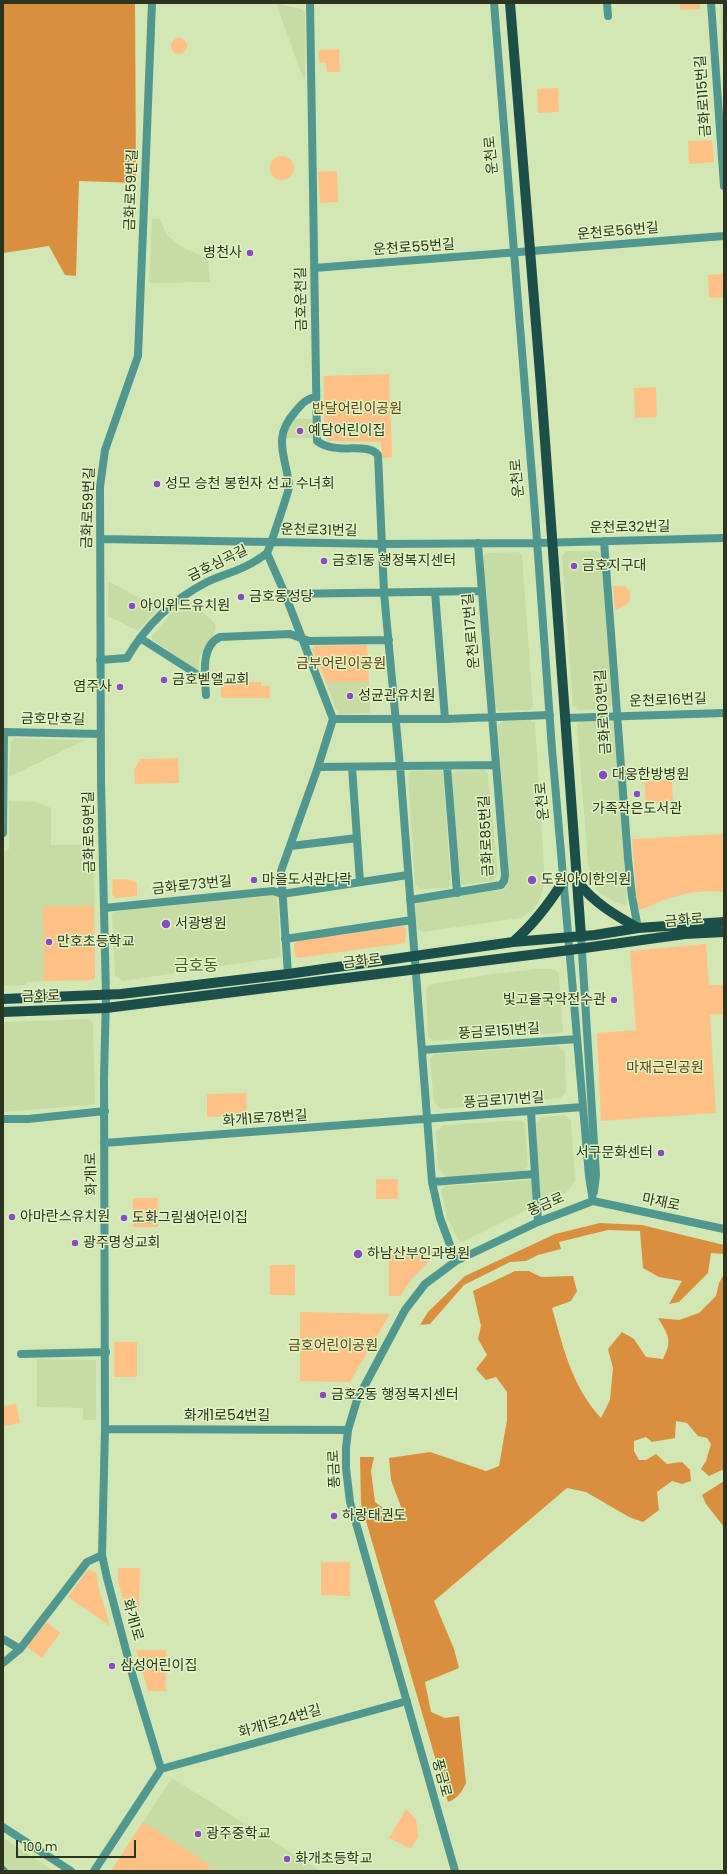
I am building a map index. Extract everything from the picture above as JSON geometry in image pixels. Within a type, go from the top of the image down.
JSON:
[{"type":"main road","name":"운천로","points":[[510,3],[581,936]]},
{"type":"main road","points":[[513,942],[528,929],[548,907],[564,880]]},
{"type":"main road","points":[[578,882],[586,892],[606,910],[638,928]]},
{"type":"main road","name":"금화로","points":[[3,999],[106,995],[288,974],[513,942],[581,936],[638,928],[724,922]]},
{"type":"main road","name":"금화로","points":[[3,1012],[106,1008],[570,950],[685,934],[724,932]]},
{"type":"street","name":"금화로59번길","points":[[106,995],[100,660],[100,487],[105,450],[138,356],[152,3]]},
{"type":"street","name":"금호운천길","points":[[310,3],[317,441],[324,447],[336,449],[369,449],[378,455],[382,544]]},
{"type":"street","name":"운천로","points":[[494,3],[570,950]]},
{"type":"street","points":[[607,3],[608,16]]},
{"type":"street","name":"금화로115번길","points":[[711,3],[724,186]]},
{"type":"street","name":"운천로56번길","points":[[515,254],[724,236]]},
{"type":"street","name":"운천로55번길","points":[[314,268],[515,254]]},
{"type":"street","name":"금호심곡길","points":[[100,660],[127,658],[140,638],[157,617],[172,604],[208,581],[235,572],[267,553],[289,488],[282,453],[283,433],[288,420],[306,399],[316,397]]},
{"type":"street","name":"운천로32번길","points":[[537,543],[724,538]]},
{"type":"street","name":"운천로31번길","points":[[101,539],[270,543],[537,543]]},
{"type":"street","name":"금화로103번길","points":[[604,541],[632,897],[638,928]]},
{"type":"street","name":"운천로17번길","points":[[478,543],[492,717]]},
{"type":"street","points":[[382,544],[384,593],[400,766],[432,1182],[440,1218],[456,1261]]},
{"type":"street","points":[[267,553],[285,594],[333,719],[318,768],[281,871],[288,974]]},
{"type":"street","points":[[285,594],[481,591]]},
{"type":"street","points":[[434,592],[445,719]]},
{"type":"street","points":[[206,695],[206,656],[213,642],[220,637],[290,634],[309,641],[389,640]]},
{"type":"street","points":[[140,638],[206,680]]},
{"type":"street","name":"운천로16번길","points":[[565,718],[724,713]]},
{"type":"street","points":[[333,719],[445,719],[550,715]]},
{"type":"street","name":"금화로85번길","points":[[410,900],[501,885],[504,881],[505,875],[492,717]]},
{"type":"street","name":"금호만호길","points":[[3,833],[4,732],[101,734]]},
{"type":"street","points":[[318,768],[496,765]]},
{"type":"street","points":[[447,766],[457,893]]},
{"type":"street","points":[[352,767],[360,882]]},
{"type":"street","points":[[291,846],[357,838]]},
{"type":"street","name":"금화로73번길","points":[[104,908],[273,891],[282,894],[408,875]]},
{"type":"street","points":[[285,939],[412,920]]},
{"type":"street","name":"운천로","points":[[581,936],[581,948]]},
{"type":"street","points":[[581,948],[596,1174],[593,1201]]},
{"type":"street","points":[[570,950],[589,1176],[593,1201]]},
{"type":"street","name":"화개1로","points":[[106,995],[104,1111],[106,1352],[102,1555],[133,1677],[161,1769]]},
{"type":"street","name":"풍금로151번길","points":[[422,1050],[577,1039]]},
{"type":"street","name":"풍금로171번길","points":[[427,1119],[583,1107]]},
{"type":"street","points":[[3,1119],[28,1119],[104,1111]]},
{"type":"street","points":[[530,1112],[538,1222]]},
{"type":"street","name":"화개1로78번길","points":[[104,1143],[427,1119]]},
{"type":"street","points":[[432,1182],[535,1174]]},
{"type":"street","name":"풍금로","points":[[455,1871],[350,1502],[346,1468],[348,1430],[357,1400],[406,1310],[425,1284],[456,1261],[538,1222],[593,1201]]},
{"type":"street","name":"마재로","points":[[593,1201],[724,1229]]},
{"type":"street","points":[[21,1354],[106,1352]]},
{"type":"street","name":"화개1로54번길","points":[[105,1429],[348,1430]]},
{"type":"street","points":[[3,1663],[20,1650],[87,1562],[102,1555]]},
{"type":"street","points":[[3,1639],[20,1650]]},
{"type":"street","name":"화개1로24번길","points":[[161,1769],[407,1701]]},
{"type":"street","points":[[94,1871],[161,1769]]},
{"type":"street","points":[[3,1827],[71,1871]]},
{"type":"shaded area","points":[[3,3],[135,3],[136,183],[79,181],[76,276],[65,275],[49,246],[3,253]]},
{"type":"shaded area","points":[[276,3],[301,9],[305,13],[305,80],[300,70]]},
{"type":"shaded area","points":[[720,3],[724,3],[724,75],[722,48]]},
{"type":"shaded area","points":[[159,218],[167,235],[180,246],[208,259],[210,282],[149,283],[152,219]]},
{"type":"shaded area","name":"예담어린이집","points":[[294,419],[312,419],[312,438],[286,438],[289,425]]},
{"type":"shaded area","points":[[566,551],[597,551],[601,554],[612,705],[608,709],[578,710],[573,705],[562,556]]},
{"type":"shaded area","points":[[518,552],[522,555],[533,706],[529,710],[499,711],[494,706],[482,557],[487,553]]},
{"type":"shaded area","name":"아이위드유치원","points":[[108,581],[158,608],[138,631],[108,616]]},
{"type":"shaded area","points":[[187,599],[212,620],[216,626],[214,634],[199,658],[199,669],[196,669],[152,640],[152,636],[182,600]]},
{"type":"shaded area","name":"성균관유치원","points":[[326,682],[369,682],[370,713],[340,714],[336,709]]},
{"type":"shaded area","points":[[530,720],[535,723],[545,883],[539,901],[532,911],[520,918],[422,932],[417,928],[415,906],[419,901],[505,889],[508,884],[498,725],[503,721]]},
{"type":"shaded area","points":[[609,720],[615,728],[627,906],[615,902],[600,893],[592,884],[588,864],[577,724],[580,721]]},
{"type":"shaded area","points":[[15,738],[85,740],[9,777],[11,741]]},
{"type":"shaded area","points":[[440,770],[443,773],[451,885],[448,888],[419,889],[415,884],[408,775],[412,771]]},
{"type":"shaded area","points":[[484,770],[488,774],[498,874],[492,881],[463,885],[459,881],[452,774],[456,771]]},
{"type":"shaded area","name":"만호초등학교","points":[[9,801],[36,802],[51,808],[51,845],[94,845],[95,978],[92,980],[27,982],[27,985],[3,986],[3,852],[9,849]]},
{"type":"shaded area","points":[[273,894],[277,897],[281,957],[123,981],[115,976],[112,914],[115,911]]},
{"type":"shaded area","points":[[536,969],[554,969],[559,974],[563,1031],[560,1033],[433,1041],[428,1036],[426,989],[431,984]]},
{"type":"shaded area","points":[[89,1019],[93,1023],[95,1103],[90,1105],[3,1112],[3,1022]]},
{"type":"shaded area","points":[[558,1046],[565,1052],[566,1092],[560,1098],[441,1109],[434,1103],[430,1059],[435,1054]]},
{"type":"shaded area","points":[[564,1115],[571,1121],[575,1181],[567,1192],[540,1204],[536,1122],[542,1117]]},
{"type":"shaded area","points":[[521,1120],[525,1124],[528,1166],[522,1172],[446,1177],[438,1168],[436,1132],[444,1125]]},
{"type":"shaded area","points":[[532,1180],[533,1207],[463,1242],[459,1241],[447,1218],[441,1190],[445,1186]]},
{"type":"shaded area","points":[[600,1223],[642,1225],[724,1245],[724,1254],[711,1253],[708,1273],[679,1302],[669,1304],[682,1281],[659,1277],[643,1268],[640,1231],[608,1230],[559,1242],[561,1249],[538,1255],[526,1261],[510,1262],[464,1285],[430,1324],[420,1325],[428,1312],[465,1276],[555,1234]]},
{"type":"shaded area","points":[[515,1271],[529,1271],[541,1277],[573,1276],[577,1291],[571,1301],[552,1308],[575,1380],[582,1393],[601,1418],[610,1400],[613,1368],[608,1349],[622,1332],[634,1339],[646,1357],[663,1359],[668,1347],[668,1338],[667,1333],[658,1318],[679,1320],[699,1313],[716,1296],[719,1283],[724,1274],[724,1471],[722,1470],[709,1476],[701,1469],[706,1461],[711,1444],[707,1438],[698,1436],[687,1423],[676,1421],[675,1438],[652,1442],[646,1437],[634,1441],[634,1451],[639,1460],[646,1460],[656,1454],[667,1464],[682,1462],[690,1470],[691,1481],[682,1484],[672,1481],[657,1492],[659,1510],[643,1522],[629,1517],[586,1492],[567,1488],[434,1601],[454,1649],[459,1668],[425,1682],[431,1712],[445,1718],[459,1716],[466,1783],[459,1795],[448,1802],[361,1504],[360,1457],[374,1457],[371,1471],[375,1502],[390,1513],[403,1512],[391,1480],[389,1458],[430,1452],[486,1471],[499,1466],[507,1420],[507,1392],[496,1377],[486,1380],[476,1369],[487,1355],[478,1339],[481,1326],[473,1291]]},
{"type":"shaded area","points":[[37,1359],[96,1361],[96,1420],[83,1420],[83,1408],[37,1407]]},
{"type":"shaded area","points":[[724,1481],[724,1527],[706,1504],[702,1495]]},
{"type":"shaded area","name":"광주중학교","points":[[172,1778],[320,1871],[111,1871]]},
{"type":"shaded area","points":[[3,1838],[54,1871],[9,1871],[3,1867]]},
{"type":"green space","points":[[680,3],[700,3],[700,9],[680,10]]},
{"type":"green space","points":[[179,38],[185,40],[187,46],[185,52],[179,54],[173,52],[171,46],[173,40]]},
{"type":"green space","points":[[339,49],[340,72],[327,72],[326,63],[319,63],[319,50]]},
{"type":"green space","points":[[558,88],[559,112],[538,113],[537,89]]},
{"type":"green space","points":[[712,140],[714,162],[689,164],[688,141]]},
{"type":"green space","points":[[282,156],[291,159],[294,168],[291,177],[282,180],[273,177],[270,168],[273,159]]},
{"type":"green space","points":[[337,171],[338,202],[320,203],[318,172]]},
{"type":"green space","points":[[723,274],[724,297],[709,298],[708,275]]},
{"type":"green space","name":"반달어린이공원","points":[[389,374],[392,457],[382,458],[381,442],[329,441],[324,437],[324,376]]},
{"type":"green space","points":[[656,387],[657,417],[635,418],[634,388]]},
{"type":"green space","points":[[613,586],[625,586],[630,592],[627,604],[615,610]]},
{"type":"green space","name":"금부어린이공원","points":[[367,645],[369,682],[326,682],[312,649],[315,646]]},
{"type":"green space","points":[[261,682],[261,686],[270,686],[270,698],[221,698],[221,683]]},
{"type":"green space","points":[[178,758],[179,783],[135,784],[134,770],[140,759]]},
{"type":"green space","points":[[672,779],[673,802],[646,804],[644,781]]},
{"type":"green space","points":[[724,834],[724,892],[712,891],[691,893],[661,901],[640,910],[637,908],[632,839]]},
{"type":"green space","points":[[113,879],[125,879],[137,882],[137,896],[115,898],[112,894]]},
{"type":"green space","points":[[43,906],[94,906],[95,978],[92,980],[44,981]]},
{"type":"green space","points":[[403,926],[406,930],[405,943],[298,958],[295,956],[294,944],[297,941]]},
{"type":"green space","name":"마재근린공원","points":[[706,944],[709,985],[724,985],[724,1014],[710,1015],[716,1113],[601,1121],[597,1033],[636,1030],[630,951]]},
{"type":"green space","points":[[246,1093],[247,1116],[207,1117],[207,1094]]},
{"type":"green space","points":[[376,1179],[398,1179],[398,1199],[376,1199]]},
{"type":"green space","points":[[133,1198],[158,1198],[158,1227],[133,1227]]},
{"type":"green space","points":[[389,1248],[441,1249],[412,1279],[400,1296],[389,1296]]},
{"type":"green space","points":[[270,1265],[295,1265],[295,1295],[270,1295]]},
{"type":"green space","name":"금호어린이공원","points":[[300,1312],[390,1314],[350,1382],[300,1381]]},
{"type":"green space","points":[[114,1342],[137,1342],[137,1377],[114,1377]]},
{"type":"green space","points":[[16,1404],[20,1423],[3,1426],[3,1406]]},
{"type":"green space","points":[[321,1562],[350,1562],[350,1596],[321,1595]]},
{"type":"green space","points":[[118,1568],[140,1568],[139,1610],[125,1610],[118,1580]]},
{"type":"green space","points":[[89,1570],[96,1572],[99,1589],[110,1626],[68,1597]]},
{"type":"green space","points":[[47,1622],[60,1633],[42,1658],[26,1646]]},
{"type":"green space","points":[[136,1650],[166,1650],[166,1691],[148,1691]]},
{"type":"green space","points":[[406,1809],[416,1819],[418,1837],[411,1849],[389,1838]]},
{"type":"green space","points":[[143,1822],[210,1865],[207,1871],[111,1871]]},
{"type":"place","name":"병천사","points":[[250,253]]},
{"type":"place","name":"예담어린이집","points":[[300,431]]},
{"type":"place","name":"성모 승천 봉헌자 선교 수녀회","points":[[157,484]]},
{"type":"place","name":"금호1동 행정복지센터","points":[[324,561]]},
{"type":"place","name":"금호지구대","points":[[574,566]]},
{"type":"place","name":"금호동성당","points":[[241,597]]},
{"type":"place","name":"아이위드유치원","points":[[132,606]]},
{"type":"place","name":"금호벧엘교회","points":[[164,680]]},
{"type":"place","name":"염주사","points":[[120,687]]},
{"type":"place","name":"성균관유치원","points":[[350,696]]},
{"type":"place","name":"대웅한방병원","points":[[603,775]]},
{"type":"place","name":"가족작은도서관","points":[[637,794]]},
{"type":"place","name":"마을도서관다락","points":[[254,880]]},
{"type":"place","name":"도원아이한의원","points":[[532,880]]},
{"type":"place","name":"서광병원","points":[[166,924]]},
{"type":"place","name":"만호초등학교","points":[[49,942]]},
{"type":"place","name":"빛고을국악전수관","points":[[614,1000]]},
{"type":"place","name":"서구문화센터","points":[[661,1153]]},
{"type":"place","name":"아마란스유치원","points":[[12,1217]]},
{"type":"place","name":"도화그림샘어린이집","points":[[124,1218]]},
{"type":"place","name":"광주명성교회","points":[[75,1243]]},
{"type":"place","name":"하남산부인과병원","points":[[358,1254]]},
{"type":"place","name":"금호2동 행정복지센터","points":[[323,1395]]},
{"type":"place","name":"하랑태권도","points":[[334,1516]]},
{"type":"place","name":"삼성어린이집","points":[[112,1666]]},
{"type":"place","name":"광주중학교","points":[[198,1834]]},
{"type":"place","name":"화개초등학교","points":[[287,1859]]},
{"type":"district","name":"금호동","points":[[196,967]]}]
